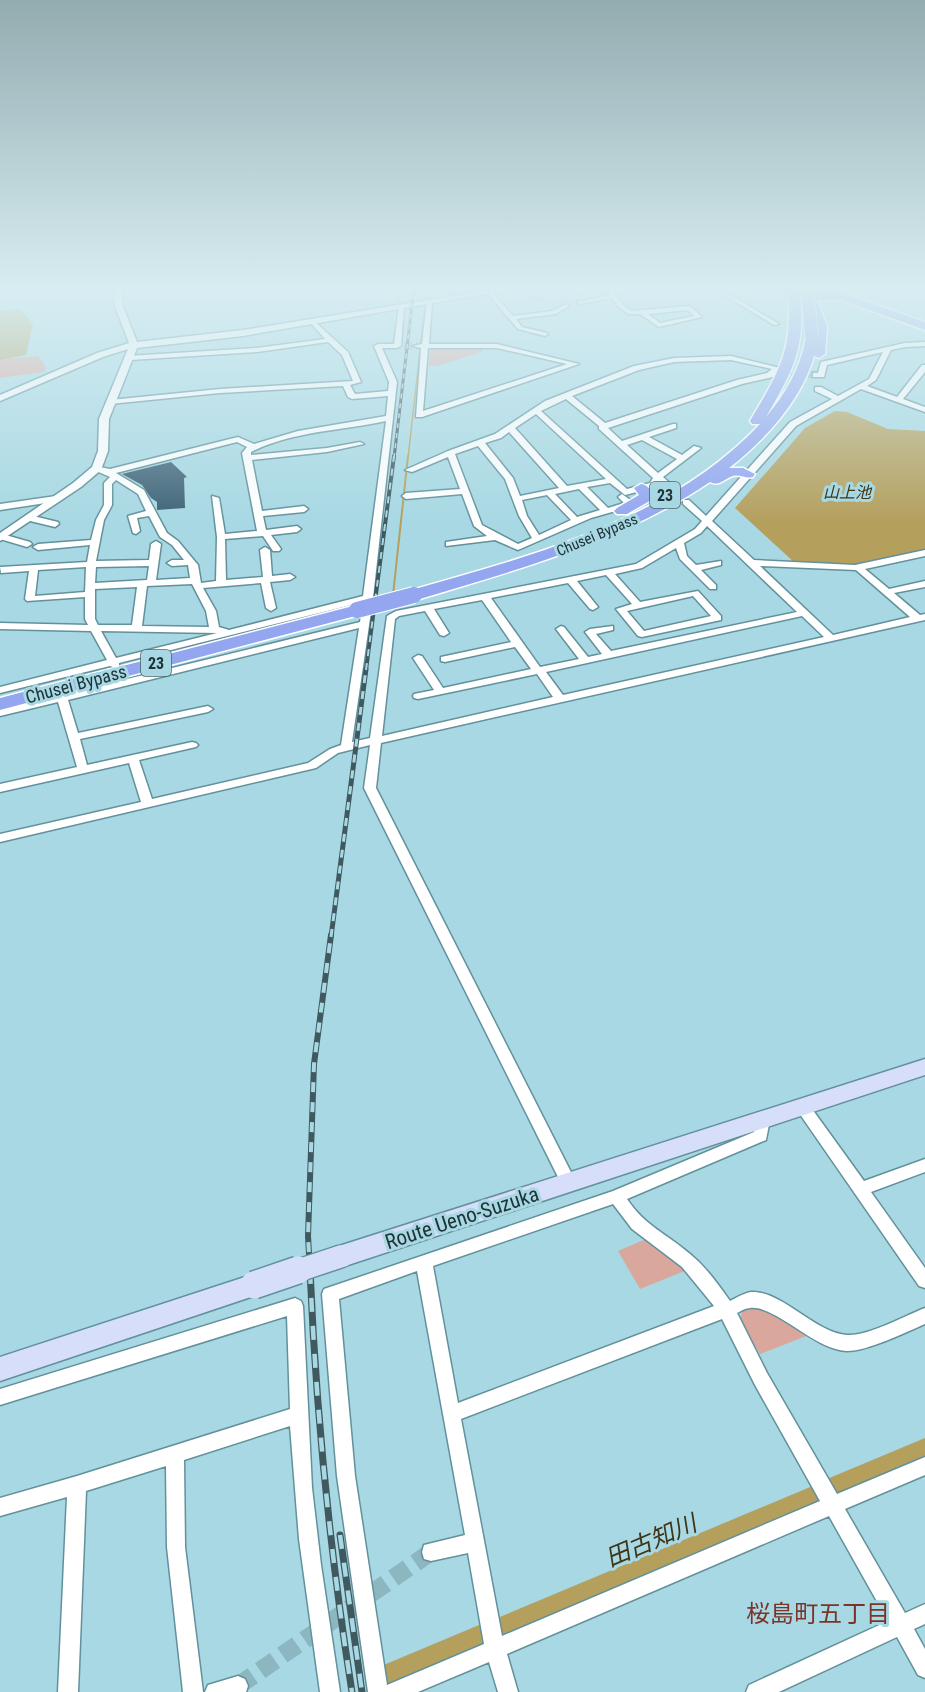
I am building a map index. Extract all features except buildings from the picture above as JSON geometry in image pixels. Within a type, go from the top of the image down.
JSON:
[{"type":"highway","points":[[757,431],[788,367]]},
{"type":"highway","name":"Chusei Bypass","points":[[0,704],[363,611],[561,551],[617,529],[650,513],[742,452],[781,396],[797,367]]},
{"type":"highway","points":[[757,431],[783,416],[810,379],[815,367]]},
{"type":"highway","name":"Chusei Bypass","points":[[466,580],[557,549],[645,507],[720,460],[757,431]]},
{"type":"highway","points":[[617,529],[676,504],[732,471],[740,470],[748,474]]},
{"type":"highway","points":[[502,568],[645,499],[648,496],[647,493],[641,488]]},
{"type":"main road","name":"Route Ueno-Suzuka","points":[[0,1369],[925,1067]]},
{"type":"street","points":[[0,398],[72,367]]},
{"type":"street","points":[[1,538],[97,468],[103,451],[104,419],[126,367]]},
{"type":"street","points":[[110,402],[232,390],[357,382],[351,367]]},
{"type":"street","points":[[345,747],[390,418],[393,382],[387,367]]},
{"type":"street","points":[[420,367],[419,415],[566,367]]},
{"type":"street","points":[[409,470],[481,444],[567,396],[628,371],[645,367]]},
{"type":"street","points":[[604,426],[740,382],[770,375],[781,369],[773,367]]},
{"type":"street","points":[[816,375],[821,375],[823,367]]},
{"type":"street","points":[[569,1184],[370,788],[390,618],[396,614],[639,566],[659,552],[698,531],[793,424],[863,387],[880,367]]},
{"type":"street","points":[[899,400],[925,367]]},
{"type":"street","points":[[346,384],[352,397],[392,393]]},
{"type":"street","points":[[863,387],[925,410]]},
{"type":"street","points":[[818,389],[838,399]]},
{"type":"street","points":[[567,396],[604,426],[602,427],[669,487]]},
{"type":"street","points":[[537,411],[625,492],[653,485],[658,477],[698,448]]},
{"type":"street","points":[[350,413],[358,425]]},
{"type":"street","points":[[315,418],[322,431]]},
{"type":"street","points":[[271,608],[267,579],[271,549],[257,514],[246,453],[273,438],[390,418]]},
{"type":"street","points":[[280,425],[286,436]]},
{"type":"street","points":[[621,444],[673,426]]},
{"type":"street","points":[[510,428],[566,489]]},
{"type":"street","points":[[643,437],[683,459]]},
{"type":"street","points":[[112,474],[238,439],[254,447]]},
{"type":"street","points":[[247,458],[327,450],[360,444]]},
{"type":"street","points":[[481,444],[509,477],[523,516],[537,539]]},
{"type":"street","points":[[451,453],[478,526],[518,547],[576,521],[630,504],[622,497]]},
{"type":"street","points":[[97,468],[112,474],[141,492],[163,535],[175,543],[193,566],[195,584],[214,617],[214,628]]},
{"type":"street","points":[[112,474],[108,483],[108,505],[100,520],[91,564],[90,619],[114,663]]},
{"type":"street","points":[[516,499],[611,480]]},
{"type":"street","points":[[581,486],[606,511]]},
{"type":"street","points":[[406,496],[464,491]]},
{"type":"street","points":[[549,492],[576,521]]},
{"type":"street","points":[[215,498],[221,537],[221,584]]},
{"type":"street","points":[[0,507],[56,500]]},
{"type":"street","points":[[686,502],[831,638]]},
{"type":"street","points":[[257,514],[304,509]]},
{"type":"street","points":[[136,531],[132,516],[151,513]]},
{"type":"street","points":[[29,518],[55,524]]},
{"type":"street","points":[[221,537],[297,530]]},
{"type":"street","points":[[449,544],[496,537]]},
{"type":"street","points":[[1,538],[27,544]]},
{"type":"street","points":[[38,547],[95,542]]},
{"type":"street","points":[[679,543],[683,557],[713,586]]},
{"type":"street","points":[[137,627],[156,544]]},
{"type":"street","points":[[751,563],[858,567],[925,553]]},
{"type":"street","points":[[172,563],[189,562]]},
{"type":"street","points":[[1,570],[91,564],[153,563]]},
{"type":"street","points":[[695,568],[718,563]]},
{"type":"street","points":[[858,567],[921,617]]},
{"type":"street","points":[[34,568],[30,599],[146,584],[221,584],[290,577]]},
{"type":"street","points":[[608,572],[638,605]]},
{"type":"street","points":[[570,580],[593,608]]},
{"type":"street","points":[[887,592],[925,584]]},
{"type":"street","points":[[695,593],[718,618],[642,634],[621,609],[638,605],[695,593]]},
{"type":"street","points":[[485,597],[560,699]]},
{"type":"street","points":[[428,608],[444,633]]},
{"type":"street","points":[[0,690],[197,642],[227,632],[363,611]]},
{"type":"street","points":[[0,713],[123,681],[363,611]]},
{"type":"street","points":[[418,696],[805,613]]},
{"type":"street","points":[[0,838],[312,766],[334,751],[374,740],[921,617]]},
{"type":"street","points":[[0,626],[214,628],[227,632]]},
{"type":"street","points":[[608,655],[590,632],[610,628]]},
{"type":"street","points":[[561,629],[585,661]]},
{"type":"street","points":[[445,658],[519,643]]},
{"type":"street","points":[[418,658],[440,691]]},
{"type":"street","points":[[62,697],[83,769]]},
{"type":"street","points":[[75,737],[208,708]]},
{"type":"street","points":[[0,788],[192,745]]},
{"type":"street","points":[[133,758],[148,804]]},
{"type":"street","points":[[802,1106],[925,1281]]},
{"type":"street","points":[[378,1692],[346,1476],[330,1294],[617,1196],[761,1136],[763,1119]]},
{"type":"street","points":[[861,1189],[925,1165]]},
{"type":"street","points":[[617,1196],[633,1221],[646,1233],[673,1248],[728,1310],[743,1337],[761,1379],[925,1668]]},
{"type":"street","points":[[424,1263],[495,1649],[508,1692]]},
{"type":"street","points":[[451,1414],[751,1300],[765,1302],[833,1340],[849,1343],[925,1316]]},
{"type":"street","points":[[0,1397],[295,1306],[298,1415],[314,1583],[330,1692]]},
{"type":"street","points":[[0,1507],[298,1415]]},
{"type":"street","points":[[176,1453],[176,1547],[193,1692]]},
{"type":"street","points":[[394,1692],[925,1466]]},
{"type":"street","points":[[68,1692],[77,1485]]},
{"type":"street","points":[[431,1552],[475,1542]]},
{"type":"street","points":[[756,1692],[925,1614]]},
{"type":"street","points":[[215,1692],[238,1686]]},
{"type":"shaded area","points":[[0,367],[46,367],[44,372],[0,378]]},
{"type":"shaded area","points":[[646,1239],[687,1270],[640,1289],[618,1251]]},
{"type":"shaded area","points":[[756,1307],[769,1309],[809,1335],[760,1354],[740,1321],[742,1312]]},
{"type":"water","name":"山上池","points":[[835,411],[847,412],[888,429],[925,431],[925,550],[853,565],[795,563],[735,508],[805,428]]},
{"type":"waterway","points":[[408,458],[418,367]]},
{"type":"waterway","points":[[393,595],[408,456]]},
{"type":"waterway","name":"田古知川","points":[[838,1490],[925,1453]]},
{"type":"waterway","name":"田古知川","points":[[506,1630],[815,1500]]},
{"type":"waterway","name":"田古知川","points":[[391,1679],[479,1641]]},
{"type":"tunnel","points":[[784,370],[816,375]]},
{"type":"tunnel","points":[[238,1686],[431,1552]]},
{"type":"railway","points":[[394,458],[405,367]]},
{"type":"railway","points":[[366,670],[394,456]]},
{"type":"railway","points":[[331,937],[366,669]]},
{"type":"railway","points":[[310,1272],[308,1236],[314,1064],[331,935]]},
{"type":"railway","points":[[310,1270],[325,1482],[352,1692]]},
{"type":"railway","points":[[340,1535],[362,1692]]},
{"type":"district","name":"桜島町五丁目","points":[[818,1614]]}]
